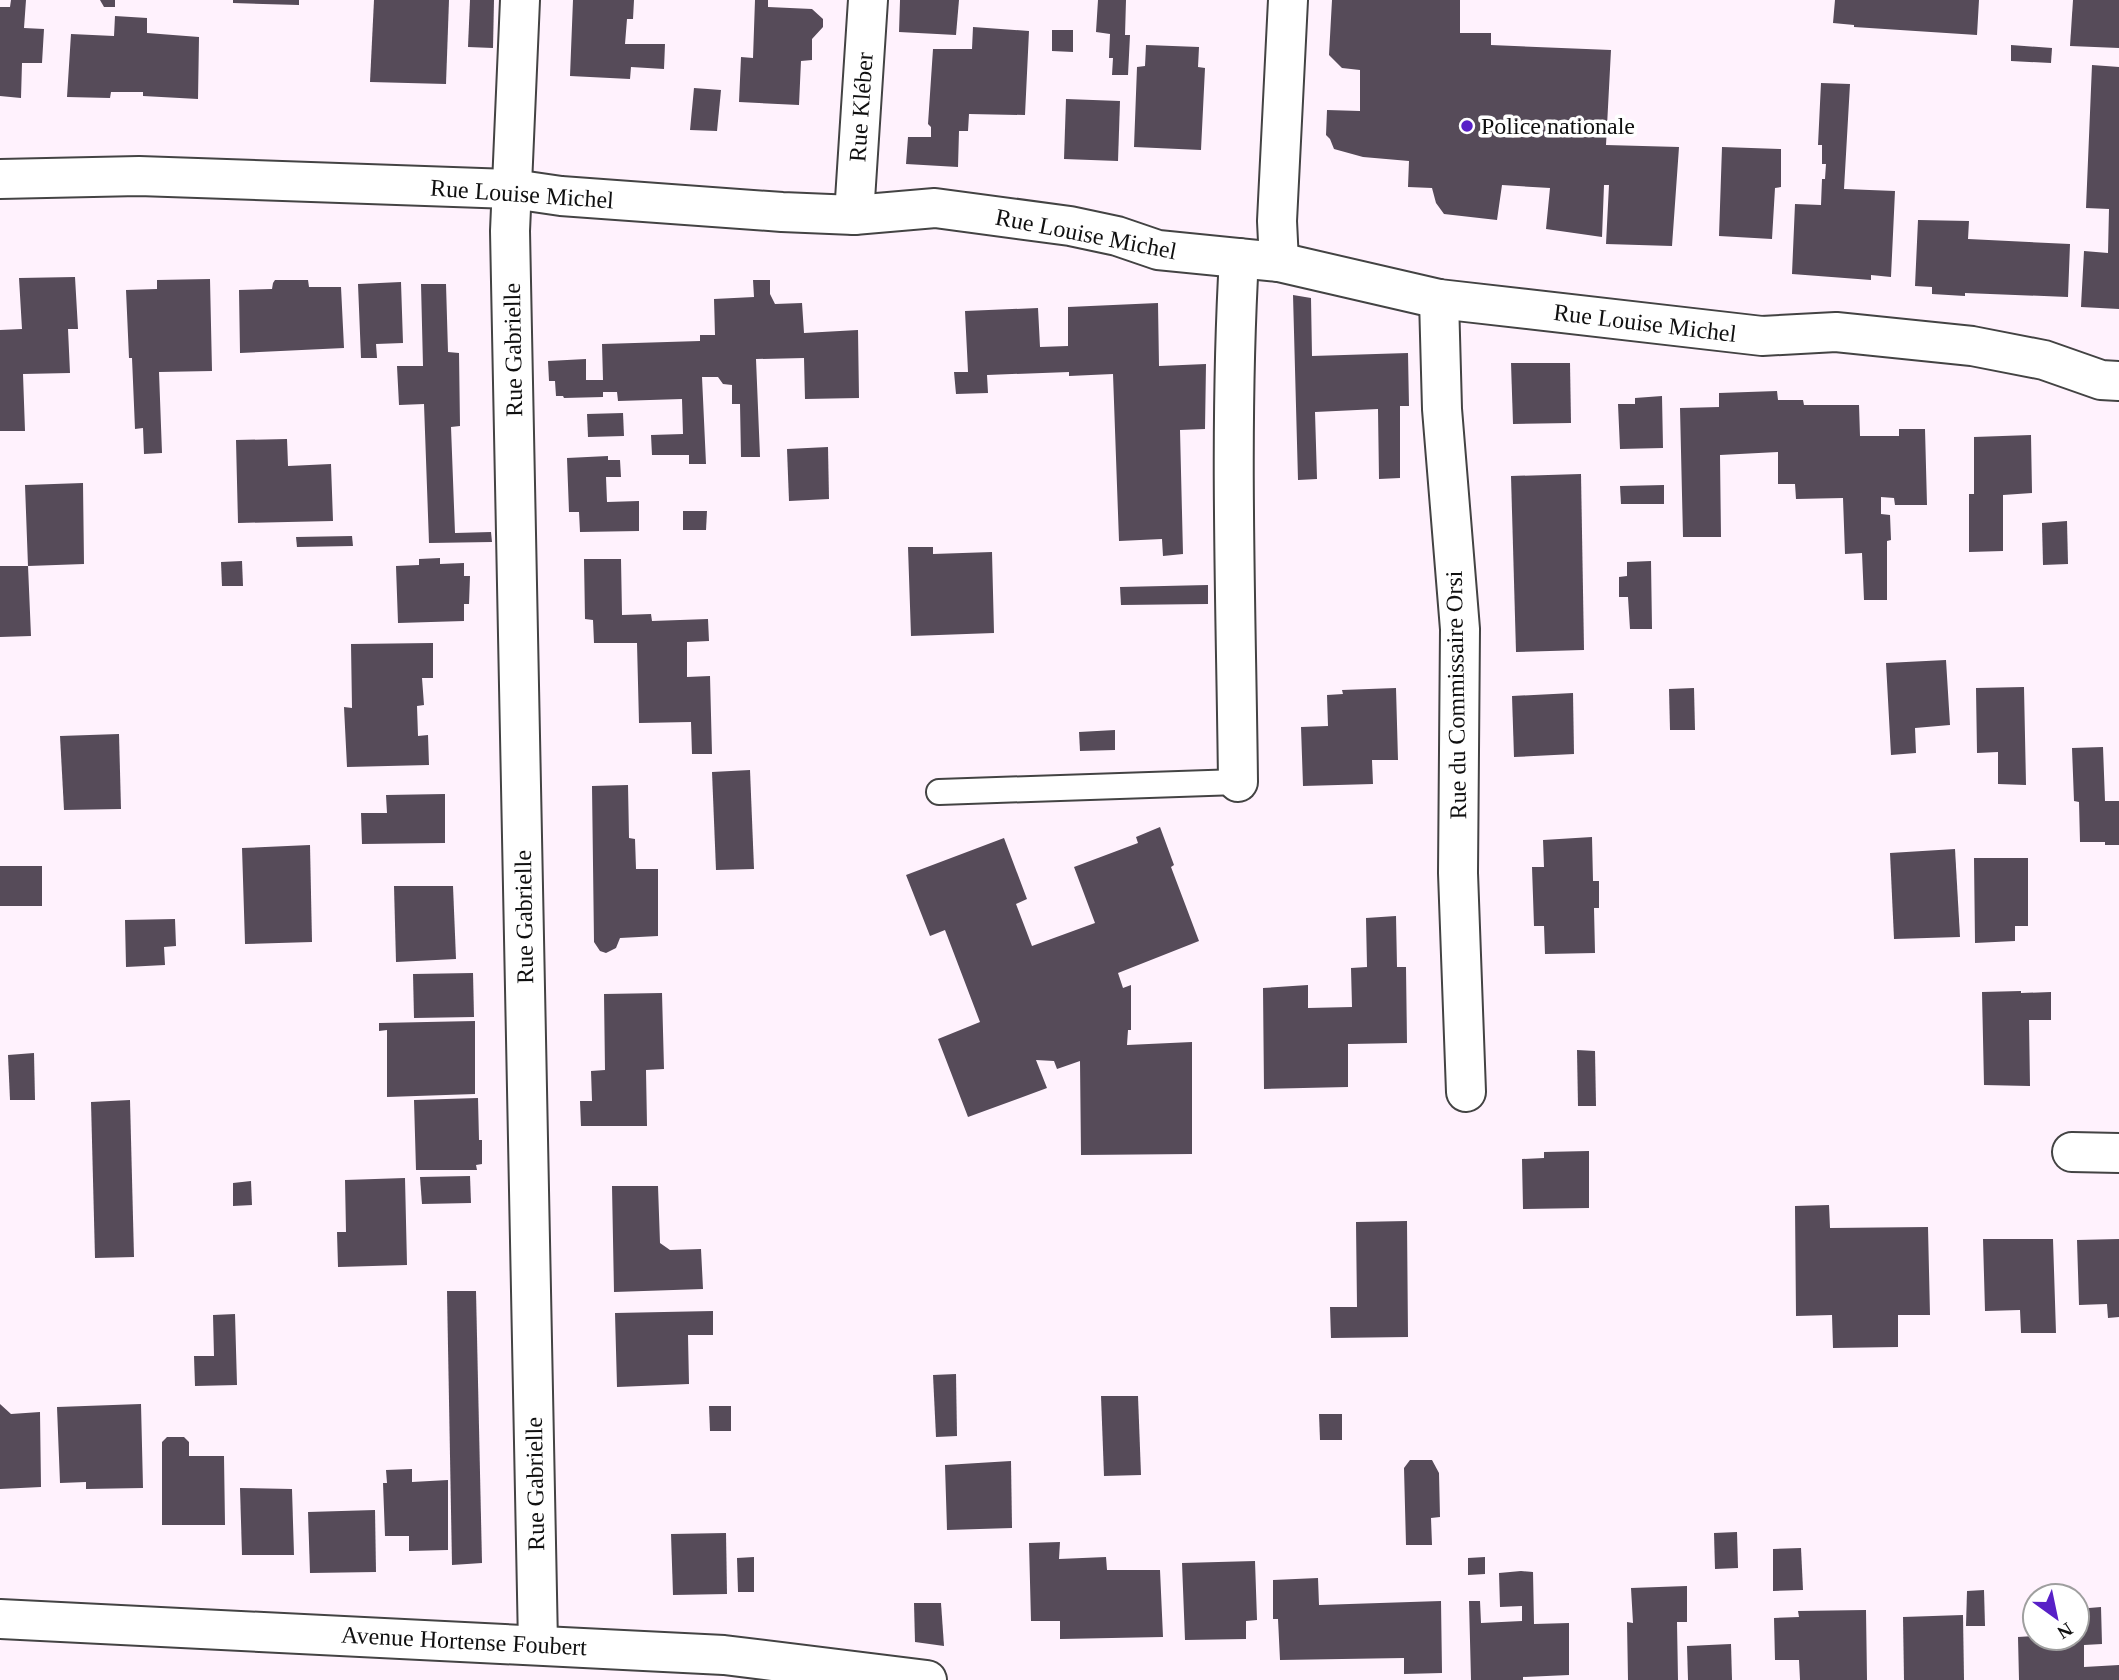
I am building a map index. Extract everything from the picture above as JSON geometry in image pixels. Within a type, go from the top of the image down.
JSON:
[{"type":"street","name":"Rue Gabrielle","points":[[520,0],[510,231],[538,1644]]},
{"type":"street","name":"Rue Kléber","points":[[854,215],[868,0]]},
{"type":"street","points":[[1279,262],[1277,221],[1288,0]]},
{"type":"street","name":"Rue Louise Michel","points":[[0,179],[139,176],[513,190],[617,200],[854,215],[934,208],[1070,226],[1117,236],[1158,250],[1279,262],[1439,299],[1762,336],[1836,332],[1972,346],[2044,360],[2101,380],[2119,381]]},
{"type":"street","points":[[1238,782],[1235,480],[1239,258]]},
{"type":"street","name":"Rue du Commissaire Orsi","points":[[1439,299],[1442,409],[1460,629],[1458,873],[1466,1092]]},
{"type":"street","points":[[2072,1152],[2119,1153]]},
{"type":"street","name":"Avenue Hortense Foubert","points":[[0,1619],[538,1644],[724,1667],[927,1680]]},
{"type":"lane","points":[[939,792],[1238,782]]},
{"type":"building","points":[[11,0],[26,0],[24,28],[44,29],[42,63],[22,63],[21,98],[0,96],[0,7],[10,7]]},
{"type":"building","points":[[100,0],[115,0],[115,7],[104,7]]},
{"type":"building","points":[[233,0],[299,0],[299,5],[233,3]]},
{"type":"building","points":[[374,0],[449,0],[446,84],[370,82]]},
{"type":"building","points":[[470,0],[494,0],[493,48],[468,47]]},
{"type":"building","points":[[573,0],[634,0],[633,19],[627,19],[625,44],[665,44],[664,69],[631,67],[630,79],[570,76]]},
{"type":"building","points":[[755,0],[768,0],[768,7],[812,9],[823,19],[823,27],[812,39],[812,60],[801,61],[799,105],[739,102],[741,57],[753,58]]},
{"type":"building","points":[[900,0],[959,0],[956,35],[899,32]]},
{"type":"building","points":[[1098,0],[1126,0],[1125,35],[1130,35],[1128,75],[1112,75],[1113,58],[1109,58],[1110,34],[1096,32]]},
{"type":"building","name":"Police nationale","points":[[1332,0],[1460,0],[1460,33],[1491,33],[1491,45],[1611,50],[1606,145],[1679,147],[1672,246],[1606,244],[1609,185],[1604,185],[1602,237],[1546,229],[1550,188],[1502,185],[1497,220],[1444,214],[1436,203],[1432,188],[1408,187],[1409,161],[1363,157],[1334,149],[1326,135],[1327,110],[1360,111],[1360,70],[1342,68],[1329,55]]},
{"type":"building","points":[[1835,0],[1979,0],[1977,35],[1854,27],[1833,23]]},
{"type":"building","points":[[2073,0],[2119,0],[2119,48],[2070,46]]},
{"type":"building","points":[[115,16],[147,18],[147,33],[199,37],[198,99],[143,96],[143,92],[111,92],[110,98],[67,97],[71,34],[114,36]]},
{"type":"building","points":[[973,27],[1029,31],[1025,115],[969,114],[968,131],[959,131],[958,167],[906,164],[908,137],[931,137],[931,127],[928,124],[933,49],[972,49]]},
{"type":"building","points":[[1052,30],[1073,30],[1073,52],[1052,51]]},
{"type":"building","points":[[1146,45],[1199,47],[1198,67],[1205,68],[1201,150],[1134,147],[1137,67],[1145,66]]},
{"type":"building","points":[[2011,45],[2052,48],[2051,63],[2011,61]]},
{"type":"building","points":[[2092,65],[2119,67],[2119,309],[2081,307],[2084,251],[2108,253],[2109,209],[2086,208]]},
{"type":"building","points":[[1821,83],[1850,84],[1844,189],[1895,191],[1891,277],[1871,275],[1871,280],[1792,274],[1795,204],[1821,205],[1822,179],[1825,179],[1826,164],[1822,164],[1822,145],[1818,145]]},
{"type":"building","points":[[694,88],[721,90],[717,131],[690,130]]},
{"type":"building","points":[[1066,99],[1120,101],[1118,161],[1064,159]]},
{"type":"building","points":[[1722,147],[1781,149],[1781,187],[1775,188],[1772,239],[1719,236]]},
{"type":"building","points":[[1918,220],[1969,221],[1968,239],[2070,244],[2068,297],[1932,294],[1932,287],[1915,286]]},
{"type":"building","points":[[75,277],[78,329],[68,329],[70,373],[23,374],[25,431],[0,431],[0,330],[22,329],[19,278]]},
{"type":"building","points":[[210,279],[212,371],[159,372],[162,453],[144,454],[143,428],[135,429],[126,290],[157,289],[157,280]]},
{"type":"building","points":[[275,280],[308,280],[309,287],[341,287],[344,348],[240,353],[239,290],[272,289]]},
{"type":"building","points":[[753,280],[770,280],[770,294],[775,304],[802,303],[804,333],[858,330],[859,398],[805,399],[804,358],[756,359],[760,457],[741,457],[740,404],[732,404],[732,385],[723,384],[718,377],[702,377],[706,464],[689,464],[689,455],[652,455],[651,435],[683,434],[682,399],[618,401],[617,392],[603,392],[603,397],[556,396],[555,381],[549,381],[548,361],[586,359],[586,380],[603,380],[602,344],[700,341],[700,335],[715,335],[714,299],[754,297]]},
{"type":"building","points":[[401,282],[403,343],[376,344],[377,358],[361,358],[358,284]]},
{"type":"building","points":[[421,284],[446,284],[448,352],[459,353],[460,426],[451,427],[455,533],[491,532],[492,542],[429,543],[424,404],[399,405],[397,366],[423,366]]},
{"type":"building","points":[[1293,295],[1311,298],[1312,356],[1408,353],[1409,406],[1400,406],[1400,478],[1379,479],[1378,409],[1315,412],[1317,479],[1298,480]]},
{"type":"building","points":[[1158,303],[1159,366],[1206,364],[1205,429],[1180,430],[1183,554],[1163,556],[1162,539],[1119,541],[1113,374],[1069,376],[1069,372],[987,375],[988,393],[956,394],[954,372],[968,372],[965,311],[1038,308],[1040,347],[1068,346],[1068,307]]},
{"type":"building","points":[[1511,363],[1570,363],[1571,423],[1513,424]]},
{"type":"building","points":[[1777,391],[1778,400],[1803,400],[1804,405],[1859,405],[1860,436],[1899,436],[1899,429],[1925,429],[1927,505],[1895,505],[1894,498],[1881,497],[1881,514],[1890,515],[1887,600],[1864,600],[1862,553],[1845,554],[1843,498],[1796,499],[1795,484],[1778,484],[1778,452],[1720,455],[1721,537],[1683,537],[1680,408],[1719,407],[1719,393]]},
{"type":"building","points":[[1662,396],[1663,448],[1620,449],[1618,404],[1635,404],[1635,398]]},
{"type":"building","points":[[623,413],[624,436],[588,437],[587,414]]},
{"type":"building","points":[[2031,435],[2032,493],[2003,495],[2003,551],[1969,552],[1969,494],[1974,494],[1974,437]]},
{"type":"building","points":[[287,439],[288,466],[331,464],[333,521],[238,523],[236,440]]},
{"type":"building","points":[[828,447],[829,499],[789,501],[787,449]]},
{"type":"building","points":[[608,456],[608,460],[620,460],[621,477],[606,477],[607,502],[639,501],[639,531],[580,532],[579,512],[569,512],[567,458]]},
{"type":"building","points":[[1581,474],[1584,650],[1516,652],[1511,476]]},
{"type":"building","points":[[83,483],[84,564],[28,566],[25,485]]},
{"type":"building","points":[[1664,485],[1664,504],[1621,504],[1620,486]]},
{"type":"building","points":[[683,511],[707,511],[706,530],[683,530]]},
{"type":"building","points":[[2067,521],[2068,564],[2043,565],[2042,523]]},
{"type":"building","points":[[352,536],[353,546],[297,547],[296,537]]},
{"type":"building","points":[[908,547],[933,547],[933,554],[992,552],[994,633],[911,636]]},
{"type":"building","points":[[440,558],[440,564],[464,563],[464,576],[470,576],[469,604],[464,604],[464,621],[398,623],[396,566],[419,565],[419,559]]},
{"type":"building","points":[[584,559],[621,559],[622,615],[651,614],[652,621],[708,619],[709,641],[687,642],[687,677],[710,676],[712,754],[692,754],[691,722],[639,723],[637,643],[594,643],[593,620],[585,619]]},
{"type":"building","points":[[242,561],[243,586],[222,586],[221,562]]},
{"type":"building","points":[[1651,561],[1652,629],[1630,629],[1628,597],[1619,597],[1619,577],[1627,576],[1627,562]]},
{"type":"building","points":[[0,566],[28,566],[31,636],[0,637]]},
{"type":"building","points":[[1208,585],[1208,604],[1121,605],[1120,587]]},
{"type":"building","points":[[433,643],[433,678],[422,678],[424,705],[417,706],[418,736],[428,735],[429,765],[347,767],[344,707],[352,708],[351,644]]},
{"type":"building","points":[[1946,660],[1950,725],[1915,728],[1916,753],[1891,755],[1886,663]]},
{"type":"building","points":[[2024,687],[2026,785],[1998,784],[1998,752],[1977,753],[1976,688]]},
{"type":"building","points":[[1396,688],[1398,760],[1372,760],[1373,784],[1303,786],[1301,727],[1328,726],[1327,695],[1343,694],[1342,690]]},
{"type":"building","points":[[1694,688],[1695,730],[1670,730],[1669,689]]},
{"type":"building","points":[[1573,693],[1574,754],[1514,757],[1512,696]]},
{"type":"building","points":[[1115,730],[1115,750],[1080,751],[1079,732]]},
{"type":"building","points":[[119,734],[121,809],[64,810],[60,736]]},
{"type":"building","points":[[2103,747],[2105,801],[2119,801],[2119,845],[2080,842],[2079,802],[2074,801],[2072,748]]},
{"type":"building","points":[[750,770],[754,869],[716,870],[712,772]]},
{"type":"building","points":[[628,785],[629,838],[635,839],[636,869],[658,869],[658,936],[620,938],[616,948],[606,953],[600,951],[594,942],[592,786]]},
{"type":"building","points":[[445,794],[445,843],[362,844],[361,813],[387,813],[386,795]]},
{"type":"building","points":[[1160,827],[1174,865],[1171,867],[1199,941],[1118,973],[1123,988],[1131,985],[1131,1030],[1128,1030],[1127,1045],[1192,1042],[1192,1154],[1081,1155],[1080,1061],[1057,1069],[1054,1061],[1036,1060],[1047,1088],[968,1117],[938,1039],[980,1022],[945,930],[930,936],[906,875],[1004,838],[1027,899],[1016,904],[1032,946],[1095,923],[1074,867],[1138,843],[1136,837]]},
{"type":"building","points":[[1592,837],[1593,881],[1599,881],[1599,908],[1594,908],[1595,953],[1545,954],[1544,926],[1534,926],[1532,867],[1544,867],[1543,840]]},
{"type":"building","points":[[310,845],[312,942],[245,944],[242,848]]},
{"type":"building","points":[[1955,849],[1960,937],[1894,939],[1890,853]]},
{"type":"building","points":[[1974,858],[2028,858],[2028,926],[2015,926],[2015,941],[1975,943]]},
{"type":"building","points":[[0,866],[42,866],[42,906],[0,906]]},
{"type":"building","points":[[394,886],[453,886],[456,959],[396,962]]},
{"type":"building","points":[[1396,916],[1397,967],[1406,967],[1407,1043],[1348,1044],[1348,1087],[1264,1089],[1263,988],[1308,985],[1308,1008],[1352,1007],[1351,968],[1367,967],[1366,918]]},
{"type":"building","points":[[175,919],[176,946],[164,947],[165,965],[126,967],[125,920]]},
{"type":"building","points":[[473,973],[474,1017],[414,1018],[413,974]]},
{"type":"building","points":[[1982,992],[2051,992],[2051,1020],[2029,1020],[2030,1086],[1984,1085]]},
{"type":"building","points":[[662,993],[664,1069],[646,1070],[647,1126],[581,1126],[580,1101],[592,1101],[591,1071],[605,1070],[604,994]]},
{"type":"building","points":[[475,1021],[475,1094],[387,1097],[387,1030],[379,1031],[379,1023]]},
{"type":"building","points":[[1577,1050],[1595,1051],[1596,1106],[1578,1106]]},
{"type":"building","points":[[34,1053],[35,1100],[10,1100],[8,1055]]},
{"type":"building","points":[[478,1098],[482,1164],[476,1165],[477,1170],[416,1170],[414,1100]]},
{"type":"building","points":[[130,1100],[134,1257],[95,1258],[91,1102]]},
{"type":"building","points":[[1589,1151],[1589,1208],[1523,1209],[1522,1159],[1544,1158],[1544,1152]]},
{"type":"building","points":[[470,1176],[471,1203],[422,1204],[420,1177]]},
{"type":"building","points":[[405,1178],[407,1265],[338,1267],[337,1232],[346,1232],[345,1180]]},
{"type":"building","points":[[251,1181],[252,1205],[233,1206],[233,1183]]},
{"type":"building","points":[[612,1186],[658,1186],[660,1243],[670,1250],[701,1249],[703,1289],[614,1292]]},
{"type":"building","points":[[1829,1205],[1830,1228],[1928,1227],[1930,1315],[1898,1315],[1898,1347],[1833,1348],[1832,1315],[1796,1316],[1795,1206]]},
{"type":"building","points":[[1407,1221],[1408,1337],[1331,1338],[1330,1307],[1357,1307],[1356,1222]]},
{"type":"building","points":[[1983,1239],[2053,1239],[2056,1333],[2021,1333],[2020,1310],[1985,1311]]},
{"type":"building","points":[[2119,1239],[2119,1317],[2108,1318],[2107,1304],[2079,1305],[2077,1240]]},
{"type":"building","points":[[447,1291],[476,1291],[482,1563],[452,1565]]},
{"type":"building","points":[[713,1311],[713,1335],[688,1335],[689,1384],[617,1387],[615,1313]]},
{"type":"building","points":[[235,1314],[237,1385],[195,1386],[194,1356],[214,1356],[213,1315]]},
{"type":"building","points":[[956,1374],[957,1436],[936,1437],[933,1375]]},
{"type":"building","points":[[1101,1396],[1138,1396],[1141,1475],[1104,1476]]},
{"type":"building","points":[[0,1404],[11,1414],[40,1412],[41,1487],[0,1489]]},
{"type":"building","points":[[141,1404],[143,1488],[86,1489],[86,1482],[60,1483],[57,1407]]},
{"type":"building","points":[[709,1406],[731,1406],[731,1431],[710,1431]]},
{"type":"building","points":[[1319,1414],[1342,1414],[1342,1440],[1320,1440]]},
{"type":"building","points":[[167,1437],[184,1437],[189,1442],[189,1456],[224,1456],[225,1525],[162,1525],[162,1442]]},
{"type":"building","points":[[1410,1460],[1432,1460],[1439,1473],[1440,1517],[1431,1518],[1432,1545],[1406,1545],[1404,1468]]},
{"type":"building","points":[[1011,1461],[1012,1528],[947,1530],[945,1465]]},
{"type":"building","points":[[412,1469],[412,1482],[448,1480],[448,1550],[409,1551],[409,1536],[385,1536],[383,1483],[387,1483],[386,1470]]},
{"type":"building","points":[[240,1488],[292,1489],[294,1555],[242,1555]]},
{"type":"building","points":[[375,1510],[376,1572],[310,1573],[308,1512]]},
{"type":"building","points":[[1737,1532],[1738,1568],[1715,1569],[1714,1533]]},
{"type":"building","points":[[726,1533],[727,1594],[673,1595],[671,1534]]},
{"type":"building","points":[[1060,1542],[1059,1559],[1106,1557],[1107,1570],[1160,1570],[1163,1637],[1060,1639],[1060,1621],[1031,1621],[1029,1543]]},
{"type":"building","points":[[1801,1548],[1803,1590],[1773,1591],[1773,1549]]},
{"type":"building","points":[[754,1557],[754,1592],[738,1592],[737,1558]]},
{"type":"building","points":[[1485,1557],[1485,1574],[1468,1575],[1468,1558]]},
{"type":"building","points":[[1255,1561],[1257,1620],[1246,1621],[1246,1639],[1185,1640],[1182,1563]]},
{"type":"building","points":[[1533,1572],[1534,1624],[1569,1623],[1569,1675],[1523,1677],[1523,1680],[1471,1680],[1469,1601],[1480,1601],[1481,1623],[1522,1621],[1522,1606],[1500,1607],[1499,1573]]},
{"type":"building","points":[[1318,1578],[1319,1605],[1441,1601],[1442,1673],[1404,1674],[1404,1658],[1280,1660],[1278,1619],[1273,1619],[1273,1580]]},
{"type":"building","points":[[1687,1586],[1687,1622],[1677,1622],[1678,1680],[1628,1680],[1627,1622],[1633,1623],[1631,1588]]},
{"type":"building","points":[[1984,1590],[1985,1626],[1966,1626],[1967,1591]]},
{"type":"building","points":[[914,1603],[941,1603],[944,1646],[915,1642]]},
{"type":"building","points":[[2101,1607],[2102,1644],[2091,1645],[2091,1608]]},
{"type":"building","points":[[1866,1610],[1867,1680],[1800,1680],[1799,1660],[1775,1660],[1774,1618],[1799,1617],[1798,1611]]},
{"type":"building","points":[[1963,1615],[1964,1680],[1904,1680],[1903,1617]]},
{"type":"building","points":[[2018,1637],[2021,1637],[2021,1652],[2084,1652],[2084,1667],[2119,1665],[2119,1680],[2019,1680]]},
{"type":"building","points":[[1731,1644],[1732,1680],[1688,1680],[1687,1646]]},
{"type":"place","name":"Police nationale","points":[[1467,126]]}]
